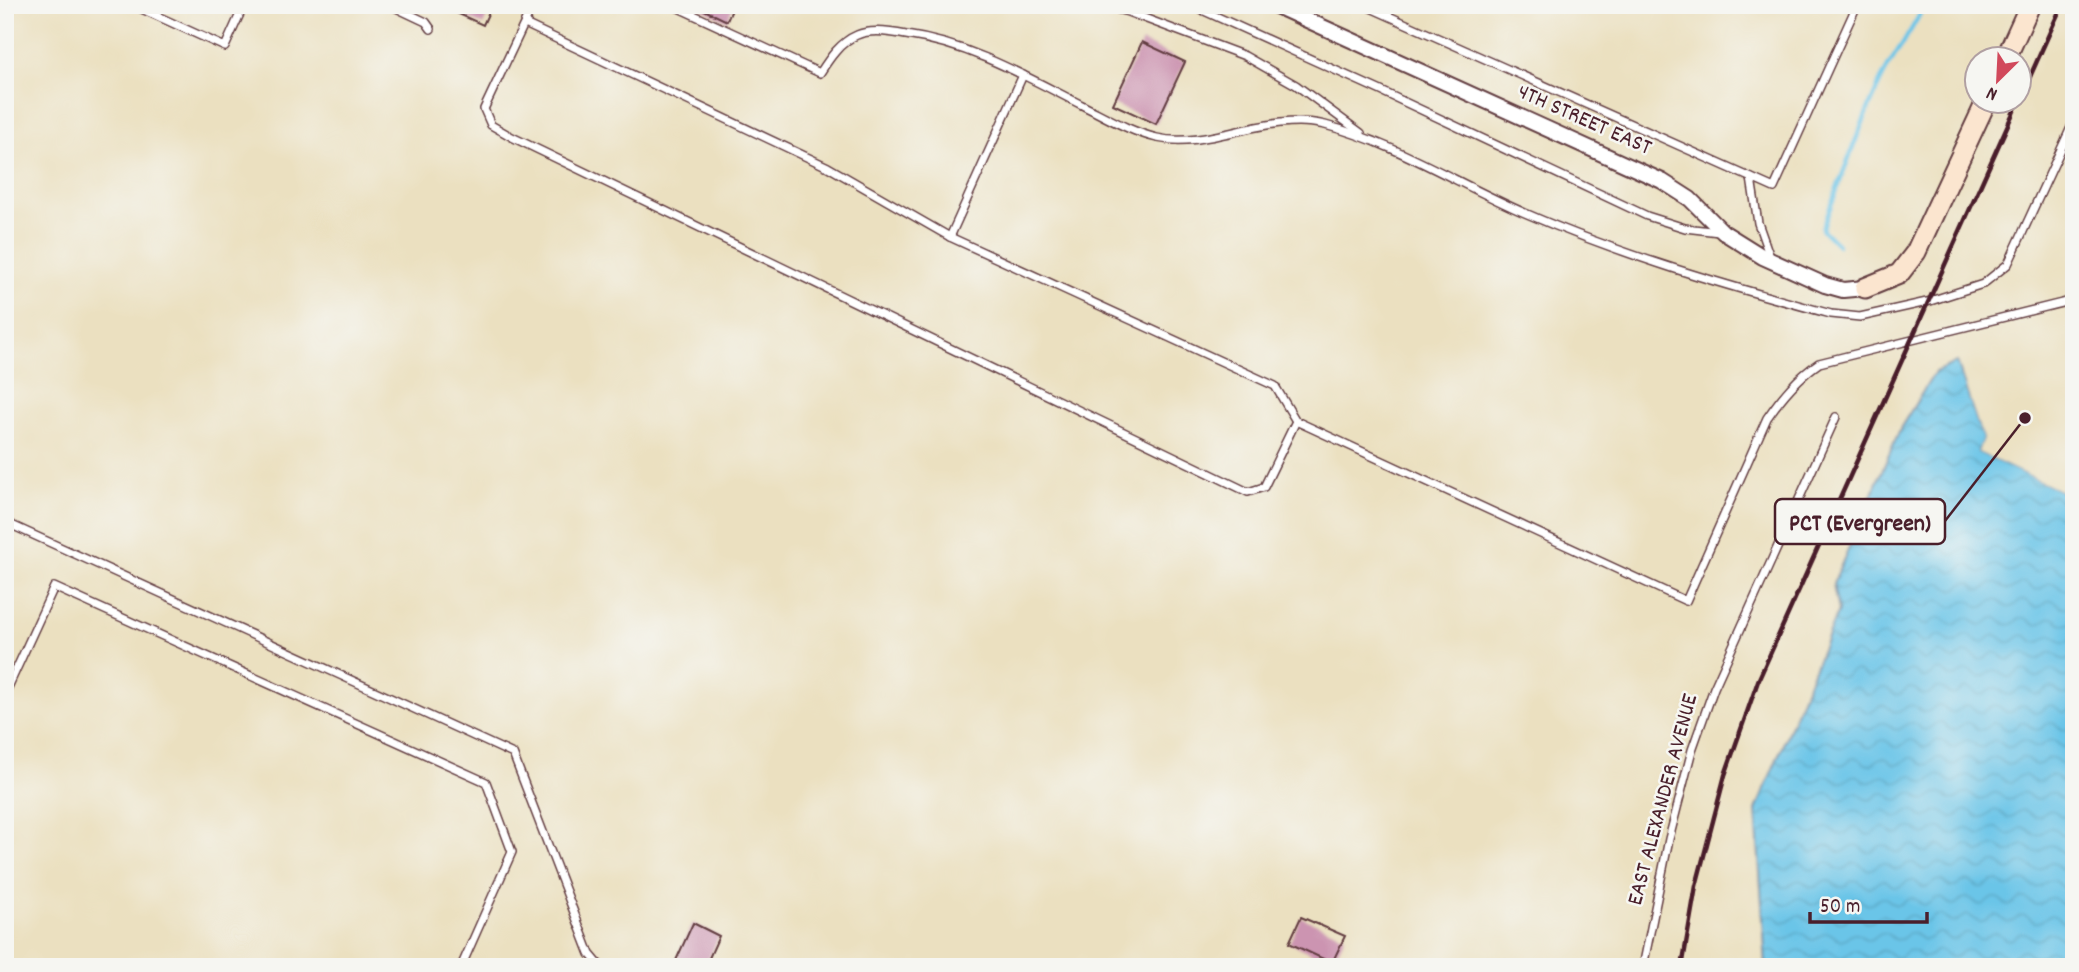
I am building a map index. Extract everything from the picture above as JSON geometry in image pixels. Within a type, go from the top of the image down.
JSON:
[{"type":"street","name":"4TH STREET EAST","points":[[1274,5],[1662,181],[1690,200],[1723,232],[1772,261],[1825,285],[1843,289],[1865,288]]},
{"type":"street","points":[[2011,46],[2030,5]]},
{"type":"street","points":[[1865,288],[1899,274],[1916,252],[1979,116]]},
{"type":"lane","points":[[133,5],[225,47],[244,5]]},
{"type":"lane","points":[[390,5],[426,22],[431,29]]},
{"type":"lane","points":[[533,5],[484,109],[491,125],[512,137],[1248,492],[1264,487],[1296,421]]},
{"type":"lane","points":[[672,5],[820,73],[830,57],[858,34],[889,32],[931,38],[985,56],[1127,128],[1159,139],[1190,139],[1291,121],[1322,124],[1367,138],[1525,213],[1656,264],[1831,314],[1860,317],[1927,302],[1983,284],[2008,264],[2074,121]]},
{"type":"lane","points":[[1100,5],[1128,12],[1245,56],[1296,85],[1367,138]]},
{"type":"lane","points":[[1191,5],[1647,216],[1685,228],[1723,232]]},
{"type":"lane","points":[[1364,5],[1774,188],[1857,5]]},
{"type":"lane","points":[[525,24],[828,167],[950,237],[1275,386],[1296,421],[1686,601],[1767,418],[1782,396],[1804,373],[1819,363],[2074,300]]},
{"type":"lane","points":[[950,237],[1023,75]]},
{"type":"lane","points":[[1751,178],[1758,223],[1772,261]]},
{"type":"lane","name":"EAST ALEXANDER AVENUE","points":[[1643,967],[1669,839],[1692,750],[1714,688],[1836,417]]},
{"type":"lane","points":[[5,522],[513,754],[590,954],[601,967]]},
{"type":"lane","points":[[5,694],[54,587],[486,782],[512,852],[460,967]]},
{"type":"water","points":[[1957,362],[1983,439],[1978,452],[2074,497],[2074,967],[1766,967],[1756,810],[1838,611],[1833,584],[1901,427],[1935,372]]},
{"type":"pier","points":[[1964,370],[1987,438],[1982,450],[2074,493],[2074,497],[1978,452],[1983,439],[1962,375]]},
{"type":"building","points":[[439,5],[492,5],[483,25]]},
{"type":"building","points":[[694,5],[734,5],[727,21]]},
{"type":"building","points":[[1142,42],[1185,62],[1156,124],[1113,104]]},
{"type":"building","points":[[1301,917],[1345,936],[1332,963],[1289,943]]},
{"type":"building","points":[[693,923],[719,936],[705,967],[673,967]]},
{"type":"waterway","points":[[1838,245],[1822,229],[1881,80],[1924,5]]},
{"type":"railway","points":[[2034,68],[2062,5]]},
{"type":"railway","points":[[1682,967],[1696,886],[1725,775],[1758,681],[2012,116]]},
{"type":"place","name":"PCT (Evergreen)","points":[[2025,418]]}]
